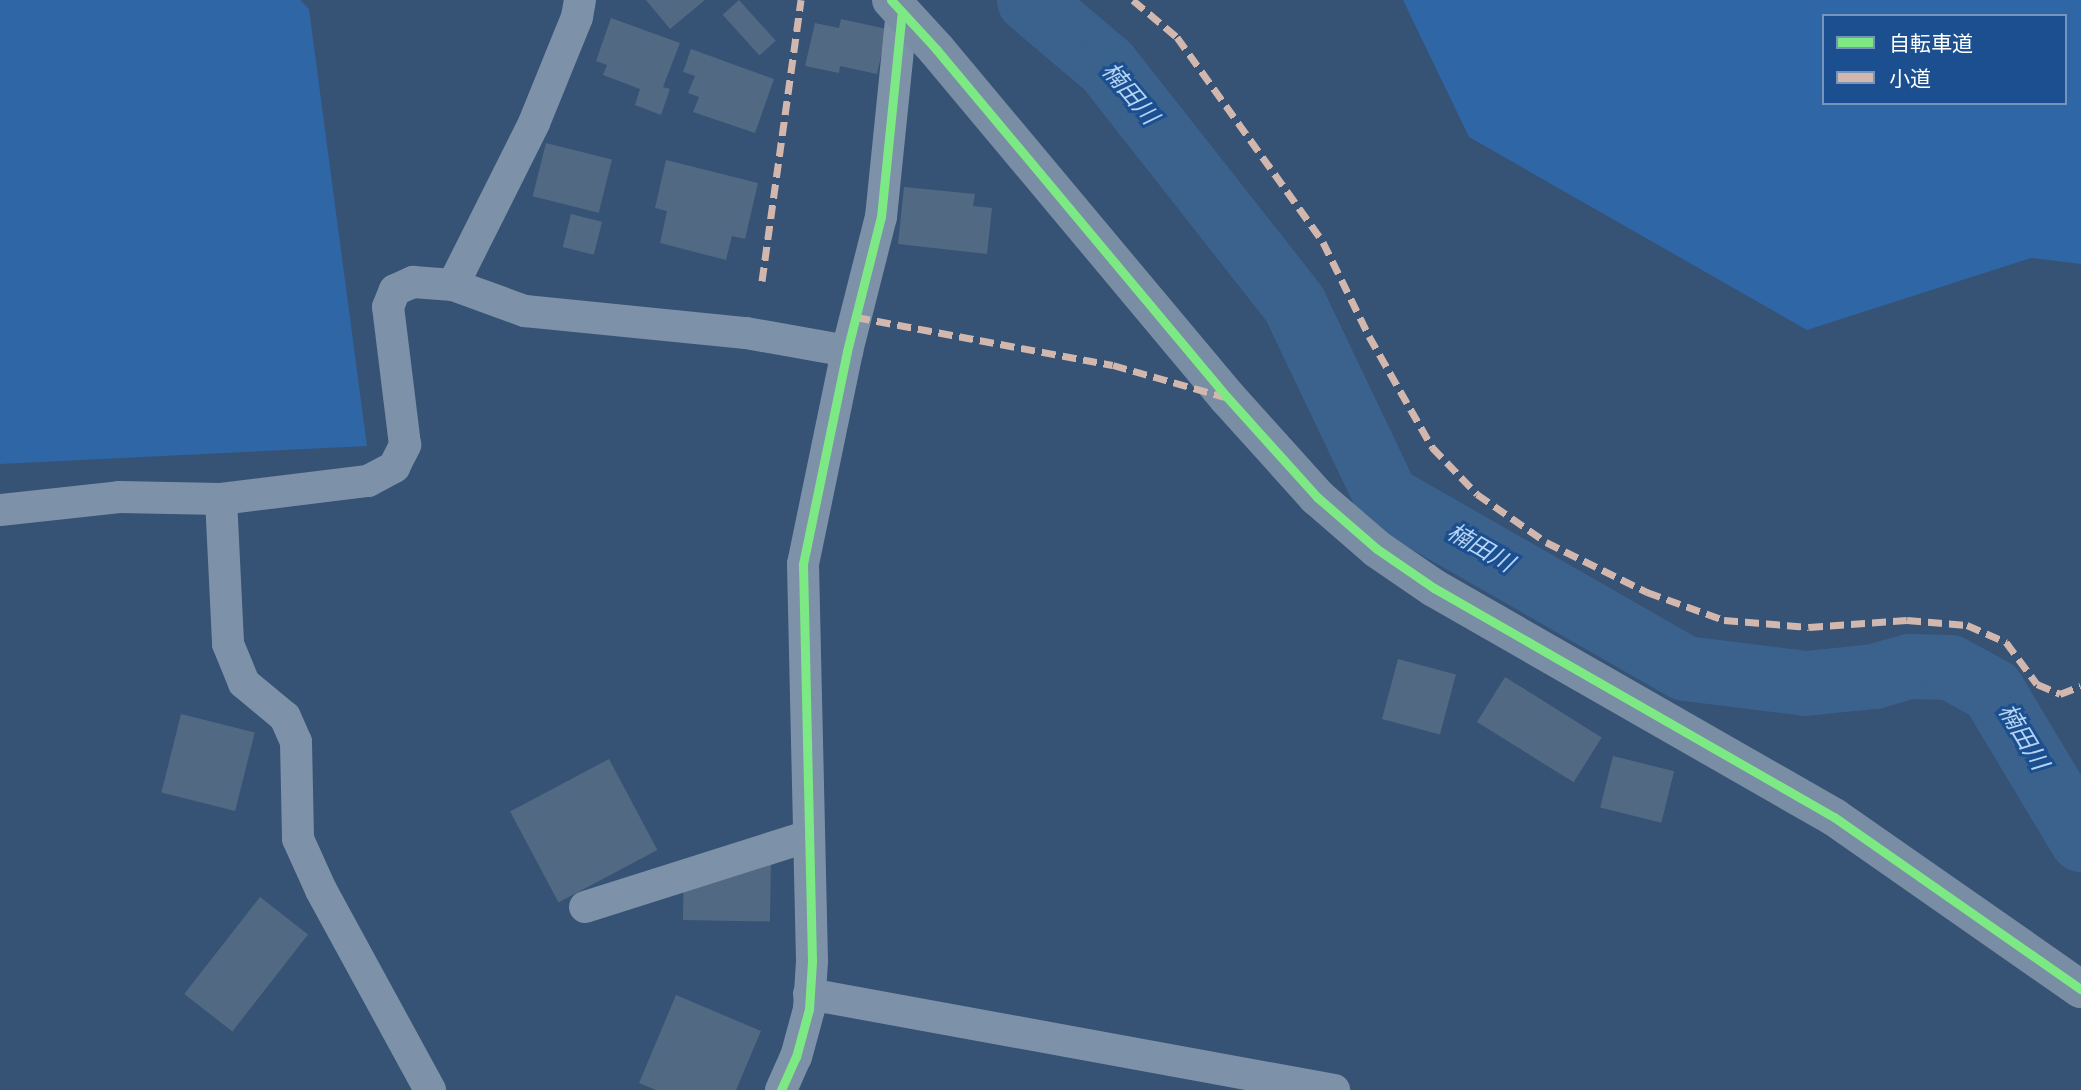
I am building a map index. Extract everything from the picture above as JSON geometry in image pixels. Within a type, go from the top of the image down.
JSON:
[{"type":"street","points":[[453,285],[534,123],[577,17],[580,0]]},
{"type":"street","points":[[781,1090],[796,1057],[809,994],[809,836],[803,564],[847,351],[881,217],[897,6]]},
{"type":"street","points":[[897,6],[1227,397],[1317,497],[1377,549],[1434,588],[1833,817],[2081,989]]},
{"type":"street","points":[[0,510],[119,497],[221,499],[368,481],[394,467],[405,445],[388,307],[395,290],[413,282],[453,285],[525,311],[746,333],[847,351]]},
{"type":"street","points":[[221,499],[228,644],[244,683],[285,717],[296,742],[298,839],[321,890],[430,1090]]},
{"type":"street","points":[[585,907],[809,836]]},
{"type":"street","points":[[809,994],[1334,1090]]},
{"type":"shaded area","points":[[0,0],[300,0],[309,9],[367,446],[0,464]]},
{"type":"shaded area","points":[[1403,0],[2081,0],[2081,264],[2031,258],[1807,330],[1469,137]]},
{"type":"building","points":[[646,0],[705,0],[670,29]]},
{"type":"building","points":[[739,0],[776,41],[759,56],[723,15]]},
{"type":"building","points":[[611,18],[680,43],[663,87],[670,89],[661,115],[635,105],[640,89],[603,75],[607,65],[596,61]]},
{"type":"building","points":[[841,19],[887,29],[877,74],[840,66],[839,73],[805,66],[815,23],[839,28]]},
{"type":"building","points":[[691,49],[774,79],[755,133],[693,112],[699,97],[688,93],[695,76],[683,72]]},
{"type":"building","points":[[546,143],[612,159],[599,213],[533,196]]},
{"type":"building","points":[[666,160],[758,183],[745,239],[732,236],[726,260],[660,243],[667,211],[655,208]]},
{"type":"building","points":[[904,187],[975,194],[973,206],[992,208],[987,254],[898,244]]},
{"type":"building","points":[[571,214],[602,222],[594,255],[563,247]]},
{"type":"building","points":[[1398,659],[1456,675],[1440,734],[1382,719]]},
{"type":"building","points":[[1505,677],[1602,737],[1574,782],[1477,722]]},
{"type":"building","points":[[181,714],[255,732],[235,811],[161,793]]},
{"type":"building","points":[[1613,756],[1674,771],[1661,823],[1600,807]]},
{"type":"building","points":[[609,759],[657,850],[558,903],[510,812]]},
{"type":"building","points":[[684,860],[771,862],[770,922],[683,920]]},
{"type":"building","points":[[260,897],[308,935],[232,1031],[184,994]]},
{"type":"building","points":[[676,995],[761,1031],[736,1090],[656,1090],[639,1083]]},
{"type":"waterway","name":"楠田川","points":[[1029,0],[1107,66],[1294,304],[1386,497],[1685,668],[1805,683],[1874,676],[1910,666],[1950,667],[1992,690],[2081,839]]},
{"type":"marked path","points":[[762,281],[801,0]]},
{"type":"marked path","points":[[1133,0],[1177,37],[1323,242],[1369,336],[1432,447],[1477,494],[1546,542],[1647,592],[1724,620],[1809,627],[1907,620],[1967,625],[2006,642],[2037,684],[2060,694],[2081,686]]},
{"type":"marked path","points":[[856,317],[1113,365],[1225,397]]},
{"type":"cycle path","points":[[891,0],[936,49],[1227,397],[1317,497],[1377,549],[1434,588],[1834,817],[2081,989]]},
{"type":"cycle path","points":[[781,1090],[796,1057],[809,1009],[812,961],[803,564],[847,351],[881,217],[902,12]]}]
